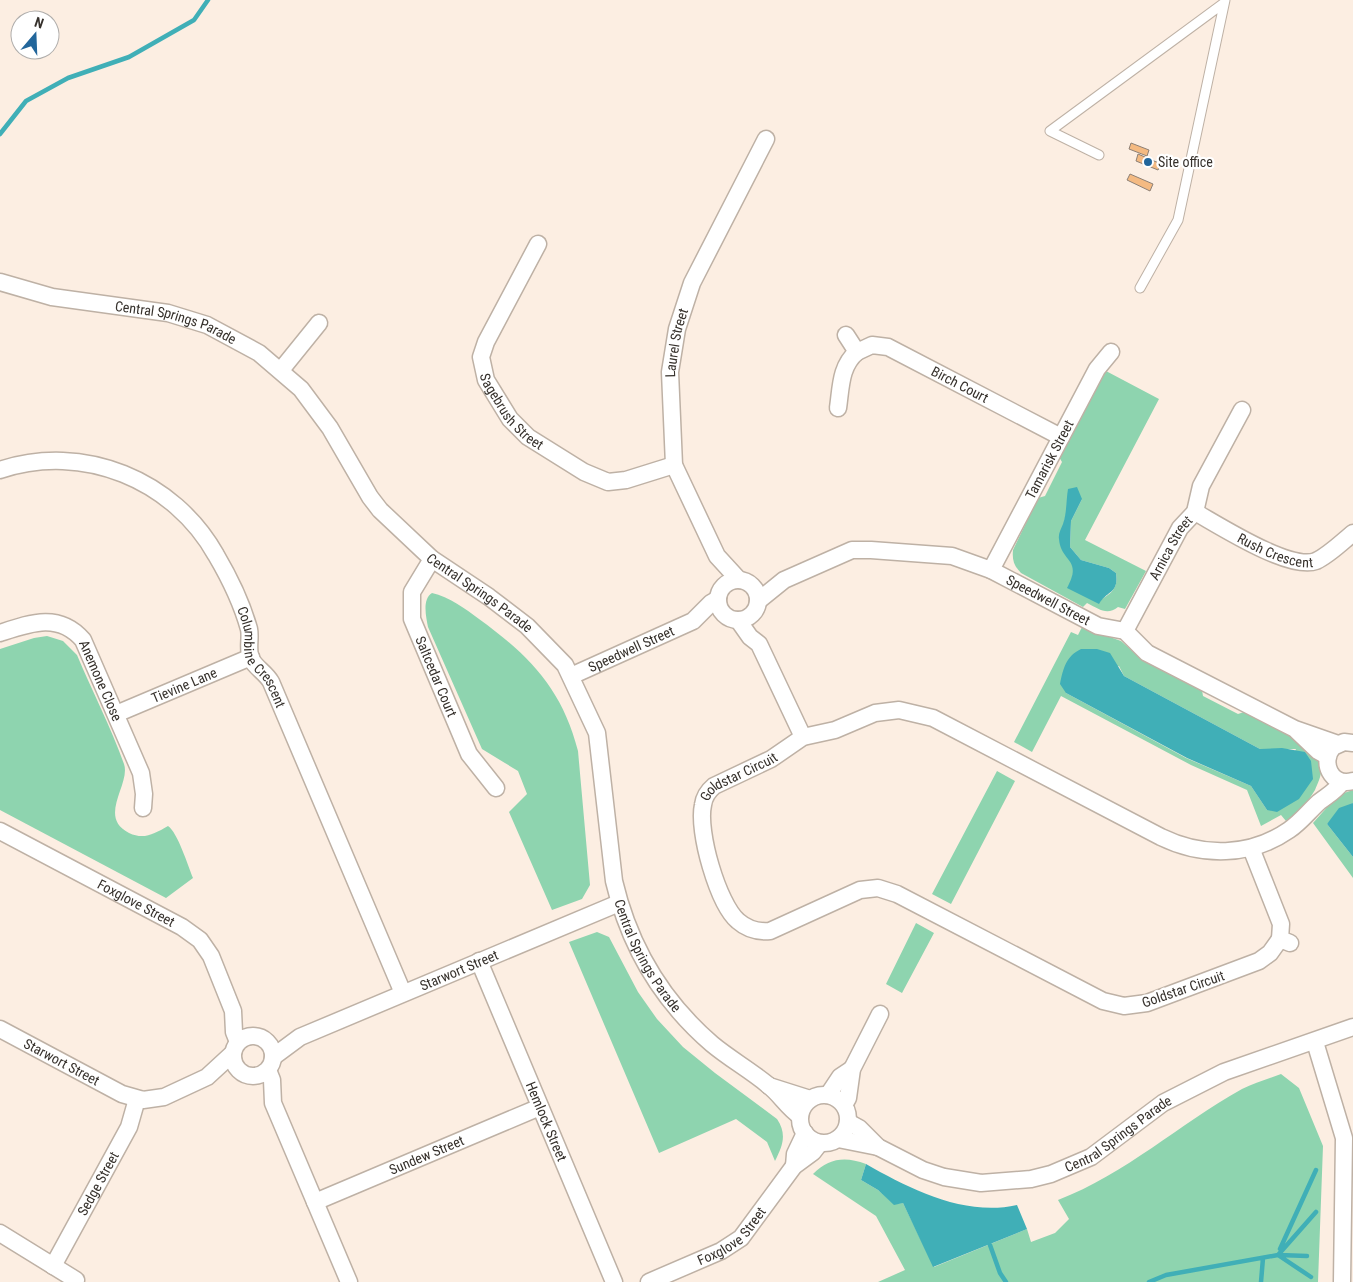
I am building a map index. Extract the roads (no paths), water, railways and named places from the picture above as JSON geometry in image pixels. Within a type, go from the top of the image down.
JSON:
[{"type":"street","name":"Laurel Street","points":[[717,556],[720,594],[718,606],[743,613],[745,583],[717,556],[674,465],[670,372],[677,329],[692,283],[766,139]]},
{"type":"street","name":"Sagebrush Street","points":[[538,244],[483,350],[483,374],[491,389],[510,419],[521,432],[600,480],[618,482],[674,465]]},
{"type":"street","name":"Central Springs Parade","points":[[0,282],[52,297],[144,309],[189,319],[230,336],[259,353],[281,370],[301,390],[330,428],[375,504],[432,559],[489,596],[527,626],[555,654],[571,676],[597,734],[608,841],[619,903],[642,958],[672,1003],[692,1026],[713,1045],[769,1086],[791,1110],[800,1116]]},
{"type":"street","points":[[281,370],[319,323]]},
{"type":"street","points":[[838,408],[844,370],[857,352],[846,335]]},
{"type":"street","name":"Birch Court","points":[[857,352],[872,345],[888,347],[1061,437]]},
{"type":"street","name":"Tamarisk Street","points":[[991,570],[1097,369],[1110,352]]},
{"type":"street","name":"Arnica Street","points":[[1125,632],[1180,528],[1195,512],[1201,486],[1242,410]]},
{"type":"street","name":"Columbine Crescent","points":[[0,470],[39,462],[77,462],[118,472],[162,494],[195,523],[217,556],[247,624],[250,657],[271,682],[403,993]]},
{"type":"street","name":"Rush Crescent","points":[[1195,512],[1280,557],[1300,563],[1315,561],[1353,533]]},
{"type":"street","name":"Speedwell Street","points":[[693,621],[704,622],[743,613],[784,580],[843,553],[861,550],[952,556],[991,570],[1098,626],[1125,632],[1147,652],[1295,729],[1309,743],[1342,749],[1348,781]]},
{"type":"street","name":"Saltcedar Court","points":[[432,559],[412,592],[412,619],[469,754],[496,788]]},
{"type":"street","name":"Speedwell Street","points":[[571,676],[693,621],[720,594],[727,584],[771,579],[784,580]]},
{"type":"street","points":[[743,613],[750,637],[759,644],[803,737]]},
{"type":"street","name":"Anemone Close","points":[[0,633],[39,621],[57,622],[71,628],[89,648],[141,773],[144,794],[143,808]]},
{"type":"street","name":"Tievine Lane","points":[[116,714],[250,657]]},
{"type":"street","name":"Goldstar Circuit","points":[[1251,848],[1281,924],[1285,941],[1259,961],[1147,1003],[1124,1006],[1103,1001],[897,894],[878,888],[860,890],[770,931],[751,929],[735,918],[724,899],[706,841],[702,806],[709,791],[714,786],[771,759],[803,737],[835,730],[880,712],[899,710],[924,714],[1174,844],[1220,852],[1251,848],[1290,830],[1319,802],[1348,781]]},
{"type":"street","points":[[1319,802],[1320,790],[1342,749]]},
{"type":"street","name":"Foxglove Street","points":[[0,831],[192,933],[200,940],[211,956],[233,1011],[235,1048],[233,1060],[246,1074]]},
{"type":"street","name":"Starwort Street","points":[[207,1077],[246,1074],[271,1063],[300,1037],[619,903]]},
{"type":"street","name":"Hemlock Street","points":[[479,961],[614,1282]]},
{"type":"street","name":"Foxglove Street","points":[[233,1011],[261,1038]]},
{"type":"street","points":[[852,1069],[840,1077],[828,1095],[810,1099],[802,1110],[800,1116],[804,1133],[820,1143],[833,1142],[843,1134],[848,1122],[844,1105],[848,1098],[852,1069],[880,1014]]},
{"type":"street","name":"Central Springs Parade","points":[[838,1139],[878,1147],[923,1170],[964,1182],[999,1183],[1031,1179],[1051,1174],[1091,1157],[1162,1103],[1193,1086],[1224,1072],[1315,1042],[1353,1027]]},
{"type":"street","name":"Starwort Street","points":[[0,1029],[122,1094],[137,1099],[157,1099],[207,1077],[235,1048],[261,1038],[300,1037]]},
{"type":"street","points":[[261,1038],[271,1063],[273,1103],[349,1282]]},
{"type":"street","points":[[1315,1042],[1344,1138],[1342,1282]]},
{"type":"street","points":[[246,1074],[273,1103]]},
{"type":"street","name":"Central Springs Parade","points":[[769,1086],[810,1099]]},
{"type":"street","points":[[828,1095],[844,1105]]},
{"type":"street","name":"Sedge Street","points":[[53,1266],[129,1127],[137,1099]]},
{"type":"street","name":"Sundew Street","points":[[315,1202],[540,1107]]},
{"type":"street","name":"Central Springs Parade","points":[[848,1122],[859,1128],[878,1147]]},
{"type":"street","name":"Foxglove Street","points":[[794,1166],[795,1154],[804,1133]]},
{"type":"street","name":"Foxglove Street","points":[[649,1282],[721,1251],[741,1238],[794,1166],[813,1152],[820,1143]]},
{"type":"street","points":[[0,1233],[76,1280]]},
{"type":"lane","points":[[1099,155],[1050,131],[1224,2]]},
{"type":"lane","points":[[1140,288],[1178,220],[1224,2]]},
{"type":"water","points":[[1077,487],[1082,499],[1071,521],[1070,547],[1081,560],[1109,568],[1116,573],[1116,585],[1099,604],[1067,588],[1073,571],[1070,561],[1063,553],[1059,535],[1065,515],[1068,489]]},
{"type":"water","points":[[1081,649],[1097,649],[1110,653],[1124,676],[1260,749],[1282,748],[1305,752],[1311,761],[1313,779],[1299,799],[1277,812],[1267,810],[1251,786],[1187,758],[1066,693],[1060,684],[1064,668],[1072,655]]},
{"type":"water","points":[[1353,803],[1353,857],[1327,824],[1339,808]]},
{"type":"water","points":[[866,1164],[919,1191],[958,1204],[997,1208],[1017,1205],[1027,1229],[933,1267],[903,1203],[894,1205],[878,1190],[861,1180]]},
{"type":"waterway","points":[[0,134],[26,101],[68,78],[129,57],[194,20],[208,0]]},
{"type":"waterway","points":[[1280,1249],[1316,1170]]},
{"type":"waterway","points":[[1149,1282],[1166,1275],[1278,1255],[1316,1212]]},
{"type":"waterway","points":[[990,1245],[1000,1273],[1006,1282]]},
{"type":"waterway","points":[[1278,1255],[1311,1277]]},
{"type":"waterway","points":[[1279,1255],[1307,1256]]},
{"type":"waterway","points":[[1261,1282],[1263,1258]]},
{"type":"place","name":"Site office","points":[[1148,162]]}]
